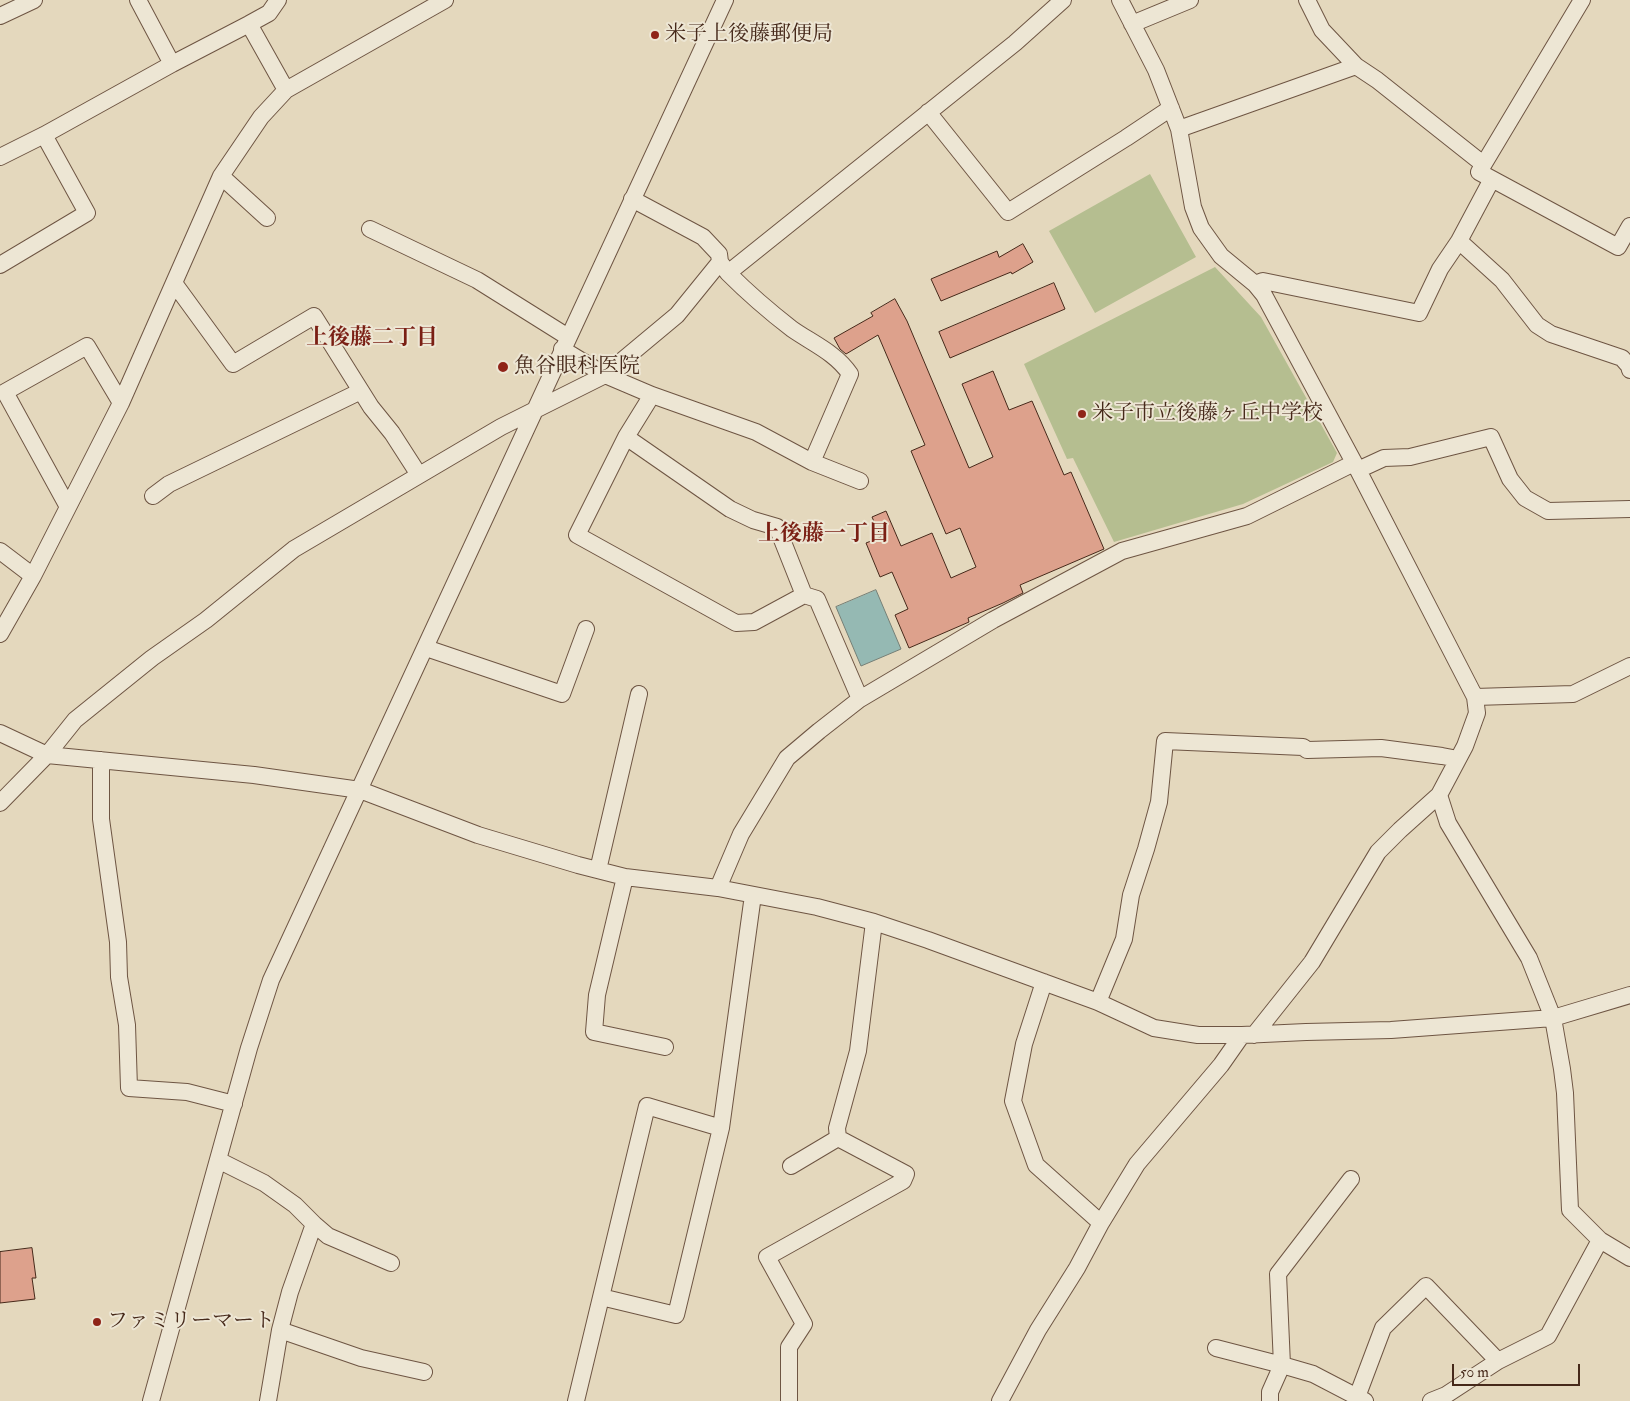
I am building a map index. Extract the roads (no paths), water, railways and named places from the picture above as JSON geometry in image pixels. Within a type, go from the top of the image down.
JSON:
[{"type":"street","points":[[0,16],[34,0]]},
{"type":"street","points":[[138,0],[172,64]]},
{"type":"street","points":[[0,157],[269,13],[278,0]]},
{"type":"street","points":[[0,634],[33,576],[121,403],[221,176],[260,117],[286,90],[445,0]]},
{"type":"street","points":[[151,1401],[218,1160],[271,980],[725,0]]},
{"type":"street","points":[[0,803],[47,755],[75,720],[152,658],[206,620],[294,549],[501,427],[605,376],[677,315],[724,267],[928,112],[1015,43],[1063,0]]},
{"type":"street","points":[[1000,1401],[1038,1330],[1078,1268],[1101,1223],[1137,1164],[1312,962],[1378,852],[1439,795],[1465,746],[1477,713],[1475,697],[1356,467],[1264,295],[1255,284],[1221,256],[1201,228],[1193,207],[1179,129],[1156,70],[1120,0]]},
{"type":"street","points":[[1132,24],[1190,0]]},
{"type":"street","points":[[1307,0],[1322,30],[1356,66],[1377,80],[1483,164]]},
{"type":"street","points":[[1582,0],[1479,172],[1624,250],[1630,226]]},
{"type":"street","points":[[249,24],[286,90]]},
{"type":"street","points":[[1179,129],[1356,66]]},
{"type":"street","points":[[928,112],[1008,212],[1171,108]]},
{"type":"street","points":[[0,265],[87,213],[44,135]]},
{"type":"street","points":[[221,176],[267,218]]},
{"type":"street","points":[[1255,284],[1263,281],[1419,313],[1440,269],[1459,241],[1492,179]]},
{"type":"street","points":[[632,198],[703,237],[719,254],[724,267],[745,290],[792,329],[843,363],[850,374],[812,462]]},
{"type":"street","points":[[370,229],[477,280],[565,343],[605,376],[756,432],[812,462],[860,481]]},
{"type":"street","points":[[1459,241],[1502,280],[1537,325],[1551,334],[1622,358],[1630,370]]},
{"type":"street","points":[[174,283],[233,364],[314,316],[371,407],[392,432],[420,475]]},
{"type":"street","points":[[68,507],[5,392],[87,346],[121,403]]},
{"type":"street","points":[[153,496],[169,484],[361,391]]},
{"type":"street","points":[[652,395],[626,437],[577,535],[736,623],[754,622],[804,595],[817,599],[860,700]]},
{"type":"street","points":[[626,437],[730,509],[754,520],[777,527],[804,595]]},
{"type":"street","points":[[718,888],[741,834],[787,758],[819,731],[860,700],[993,620],[1122,551],[1247,516],[1356,467],[1384,458],[1410,457],[1492,437],[1510,479],[1525,498],[1548,511],[1630,509]]},
{"type":"street","points":[[0,551],[33,576]]},
{"type":"street","points":[[426,648],[562,694],[586,629]]},
{"type":"street","points":[[1475,697],[1573,694],[1630,666]]},
{"type":"street","points":[[598,870],[639,694]]},
{"type":"street","points":[[0,733],[47,755],[254,775],[360,790],[478,835],[625,877],[718,888],[817,907],[874,922],[1098,1002],[1154,1028],[1198,1035],[1391,1030],[1553,1018],[1630,995]]},
{"type":"street","points":[[1098,1002],[1124,939],[1131,895],[1159,802],[1165,741],[1302,747],[1307,750],[1381,748],[1458,760]]},
{"type":"street","points":[[101,760],[101,819],[118,942],[119,977],[127,1025],[129,1088],[187,1092],[234,1104]]},
{"type":"street","points":[[1439,795],[1448,823],[1529,958],[1553,1018],[1565,1093],[1570,1210],[1600,1240],[1630,1258]]},
{"type":"street","points":[[625,877],[597,995],[594,1032],[665,1047]]},
{"type":"street","points":[[601,1297],[676,1315],[721,1128],[753,895]]},
{"type":"street","points":[[838,1138],[837,1128],[858,1051],[874,922]]},
{"type":"street","points":[[1044,982],[1024,1044],[1013,1101],[1036,1165],[1101,1223]]},
{"type":"street","points":[[576,1401],[647,1106],[721,1128]]},
{"type":"street","points":[[791,1166],[838,1138]]},
{"type":"street","points":[[789,1401],[789,1347],[804,1324],[768,1257],[903,1181],[906,1174],[838,1138]]},
{"type":"street","points":[[218,1160],[264,1183],[295,1205],[328,1236],[391,1263]]},
{"type":"street","points":[[1270,1401],[1270,1392],[1282,1365],[1278,1274],[1351,1179]]},
{"type":"street","points":[[268,1401],[280,1330],[290,1292],[314,1224]]},
{"type":"street","points":[[1431,1401],[1446,1395],[1498,1361],[1548,1336],[1600,1240]]},
{"type":"street","points":[[1216,1348],[1313,1374],[1361,1399],[1383,1328],[1426,1286],[1498,1361]]},
{"type":"street","points":[[280,1330],[361,1358],[424,1372]]},
{"type":"water","points":[[876,590],[901,649],[861,666],[836,607]]},
{"type":"place","name":"米子上後藤郵便局","points":[[655,35]]},
{"type":"place","name":"魚谷眼科医院","points":[[503,367]]},
{"type":"place","name":"米子市立後藤ヶ丘中学校","points":[[1082,414]]},
{"type":"place","name":"ファミリーマート","points":[[97,1322]]},
{"type":"district","name":"上後藤二丁目","points":[[372,339]]},
{"type":"district","name":"上後藤一丁目","points":[[824,535]]}]
